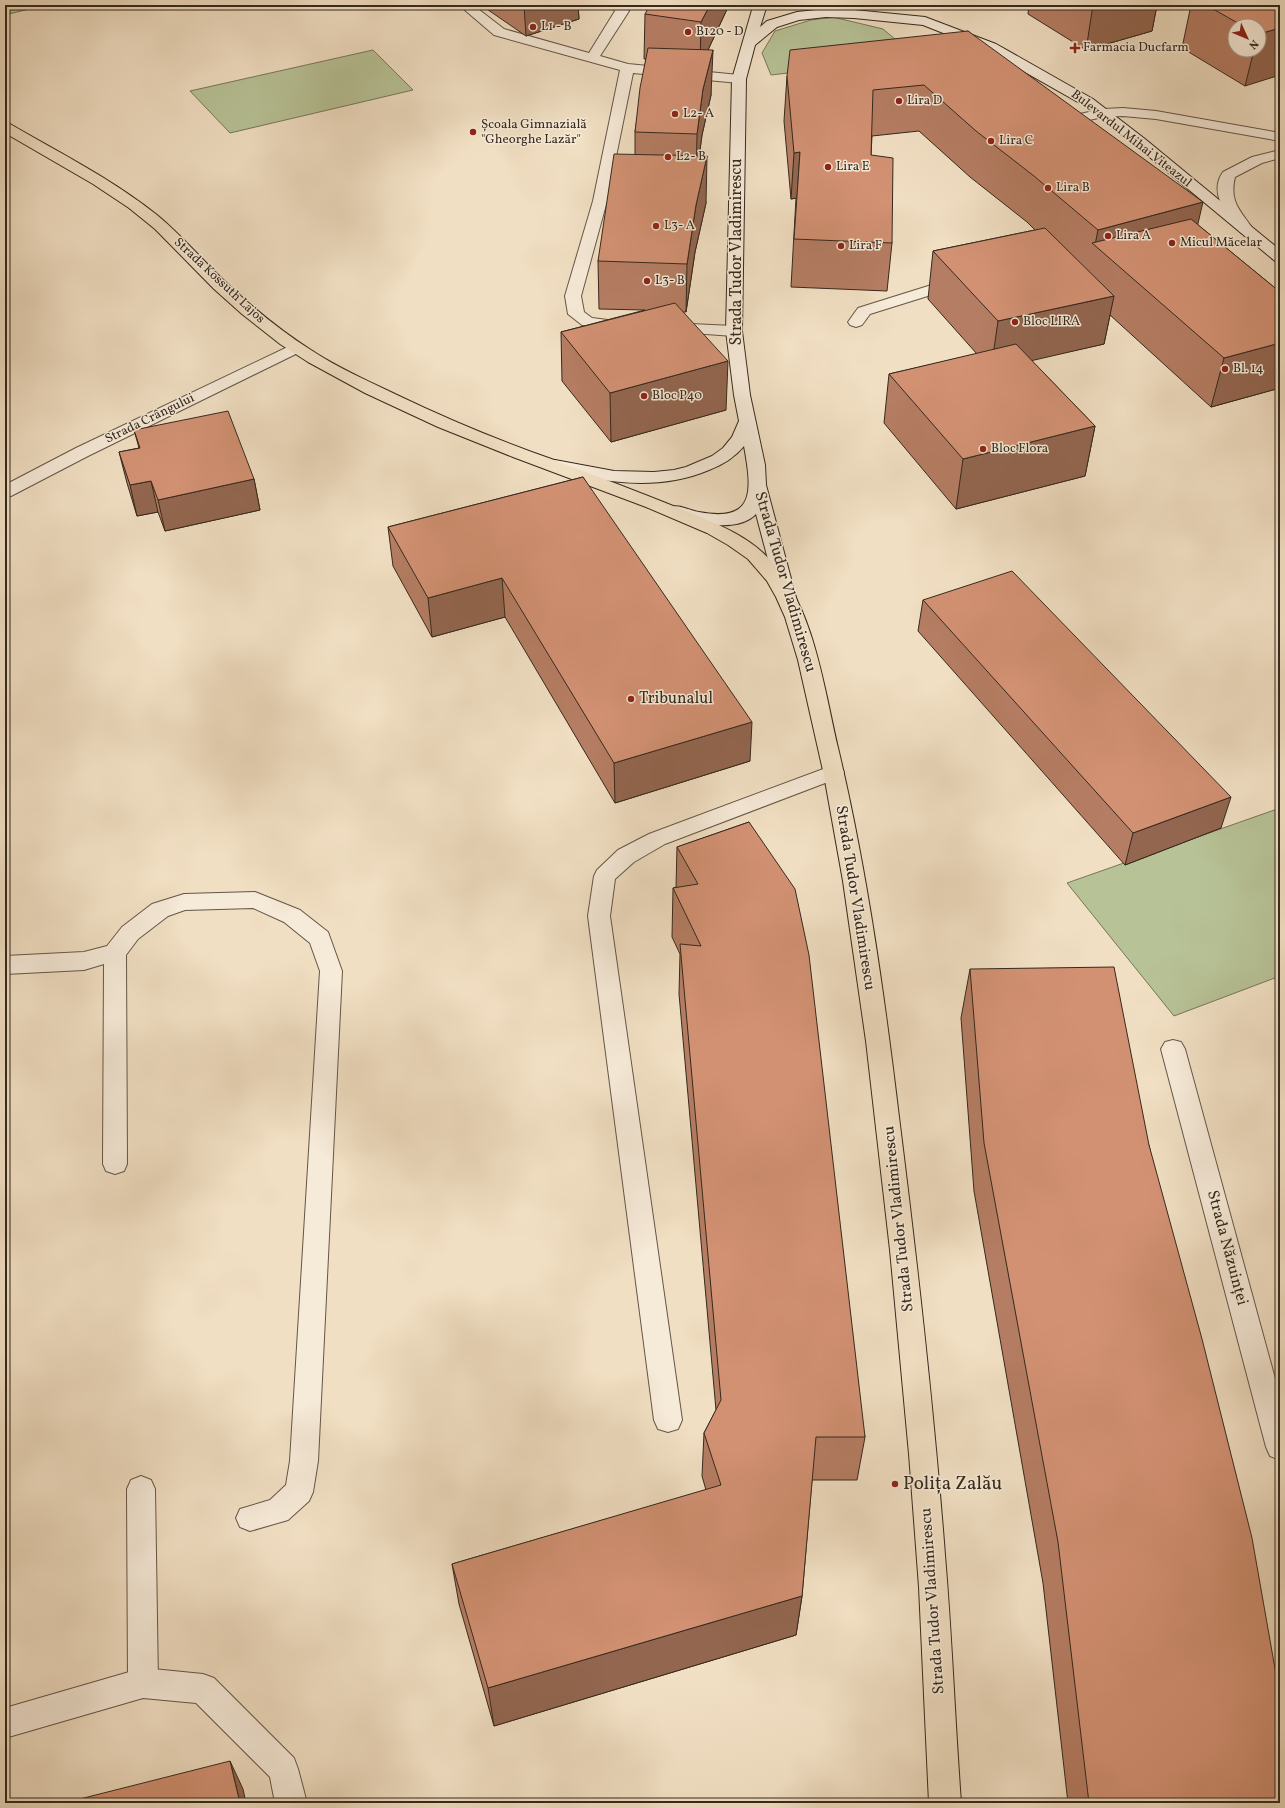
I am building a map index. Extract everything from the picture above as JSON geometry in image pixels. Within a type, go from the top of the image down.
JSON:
[{"type":"main road","name":"Strada Kossuth Lajos","points":[[5,127],[114,191],[151,218],[182,246],[217,283],[256,318],[296,348],[322,364],[391,399],[438,420],[530,458],[650,502],[696,521],[734,540],[765,564],[776,579],[788,601]]},
{"type":"main road","name":"Strada Tudor Vladimirescu","points":[[788,601],[802,640],[834,772],[866,956],[882,1072],[908,1295],[931,1561],[945,1803]]},
{"type":"street","points":[[465,5],[499,32],[627,68],[739,79]]},
{"type":"street","points":[[592,58],[622,12],[618,5]]},
{"type":"street","name":"Bulevardul Mihai Viteazul","points":[[895,5],[925,21],[974,54]]},
{"type":"street","name":"Strada Tudor Vladimirescu","points":[[759,7],[739,79],[734,331],[746,423],[756,465],[757,485],[788,601]]},
{"type":"street","points":[[749,43],[772,24],[797,16],[826,13],[854,14],[925,21]]},
{"type":"street","name":"Bulevardul Mihai Viteazul","points":[[925,21],[991,47],[1057,83],[1103,113],[1280,258]]},
{"type":"street","points":[[627,68],[600,201],[573,296],[576,314],[588,322],[642,327]]},
{"type":"street","points":[[1057,123],[1103,113],[1123,112],[1156,115],[1280,137]]},
{"type":"street","points":[[1045,113],[1069,133]]},
{"type":"street","points":[[1244,229],[1226,202],[1224,188],[1228,175],[1257,160],[1280,154]]},
{"type":"street","points":[[856,322],[864,311],[973,277]]},
{"type":"street","points":[[657,328],[734,331]]},
{"type":"street","name":"Strada Crângului","points":[[5,492],[82,452],[296,348]]},
{"type":"street","name":"Strada Kossuth Lajos","points":[[530,458],[604,475],[652,478],[680,474],[703,467],[723,456],[736,446],[743,436],[746,423]]},
{"type":"street","name":"Strada Kossuth Lajos","points":[[650,502],[701,518],[712,520],[732,518],[742,515],[754,504],[757,485]]},
{"type":"street","points":[[668,1420],[599,916],[605,876],[626,856],[657,839],[834,772]]},
{"type":"street","points":[[115,1164],[115,953],[130,933],[160,910],[184,902],[255,900],[292,916],[320,938],[331,971],[304,1461],[299,1492],[278,1511],[250,1518]]},
{"type":"street","points":[[5,965],[84,961],[115,953]]},
{"type":"street","name":"Strada Năzuinței","points":[[1173,1049],[1280,1447]]},
{"type":"street","points":[[141,1488],[143,1683]]},
{"type":"street","points":[[5,1723],[143,1683],[203,1689],[283,1769],[291,1803]]},
{"type":"green space","points":[[5,5],[45,5],[5,15]]},
{"type":"green space","points":[[833,17],[883,29],[895,39],[923,57],[771,75],[762,53],[775,31],[811,20]]},
{"type":"green space","points":[[373,50],[413,90],[230,133],[190,91]]},
{"type":"green space","points":[[1280,808],[1280,976],[1174,1016],[1067,883]]},
{"type":"building","points":[[650,5],[710,5],[701,22],[645,14]]},
{"type":"building","points":[[1206,5],[1280,5],[1280,28],[1267,32],[1267,18],[1229,18]]},
{"type":"building","points":[[968,31],[1203,202],[1098,230],[1034,176],[976,131],[924,85],[873,90],[871,155],[893,158],[892,243],[794,239],[800,152],[794,153],[787,76],[790,50]]},
{"type":"building","points":[[648,48],[713,50],[703,89],[697,134],[635,132],[640,88]]},
{"type":"building","points":[[614,154],[707,156],[696,205],[687,264],[598,261]]},
{"type":"building","points":[[1191,219],[1280,292],[1280,343],[1224,358],[1092,243]]},
{"type":"building","points":[[1045,228],[1114,296],[998,321],[933,251]]},
{"type":"building","points":[[675,303],[728,361],[610,393],[561,332]]},
{"type":"building","points":[[1016,344],[1095,426],[963,459],[889,374]]},
{"type":"building","points":[[228,411],[254,479],[158,500],[151,481],[130,485],[119,452],[140,448],[134,430]]},
{"type":"building","name":"Tribunalul","points":[[583,477],[752,722],[614,763],[502,578],[428,598],[388,527]]},
{"type":"building","points":[[1012,571],[1231,797],[1133,833],[923,600]]},
{"type":"building","points":[[749,822],[795,889],[809,955],[865,1437],[816,1437],[802,1596],[488,1688],[452,1564],[721,1485],[704,1433],[721,1400],[680,944],[701,946],[673,888],[698,884],[677,847]]},
{"type":"building","points":[[1114,967],[1149,1145],[1202,1339],[1252,1538],[1280,1697],[1280,1803],[1089,1803],[1058,1542],[984,1143],[970,969]]},
{"type":"building","points":[[230,1761],[240,1803],[64,1803]]},
{"type":"place","name":"L1 - B","points":[[533,27]]},
{"type":"place","name":"B120 - D","points":[[688,32]]},
{"type":"place","name":"Farmacia Ducfarm","points":[[1075,48]]},
{"type":"place","name":"Lira D","points":[[899,101]]},
{"type":"place","name":"L2- A","points":[[675,114]]},
{"type":"place","name":"Școala Gimnazială \"Gheorghe Lazăr\"","points":[[473,132]]},
{"type":"place","name":"Lira C","points":[[991,141]]},
{"type":"place","name":"L2- B","points":[[668,157]]},
{"type":"place","name":"Lira E","points":[[828,167]]},
{"type":"place","name":"Lira B","points":[[1048,188]]},
{"type":"place","name":"L3- A","points":[[656,226]]},
{"type":"place","name":"Lira A","points":[[1108,236]]},
{"type":"place","name":"Micul Măcelar","points":[[1172,243]]},
{"type":"place","name":"Lira F","points":[[841,246]]},
{"type":"place","name":"L3- B","points":[[647,281]]},
{"type":"place","name":"Bloc LIRA","points":[[1015,322]]},
{"type":"place","name":"Bl. 14","points":[[1225,369]]},
{"type":"place","name":"Bloc P40","points":[[644,396]]},
{"type":"place","name":"Bloc Flora","points":[[983,449]]},
{"type":"place","name":"Tribunalul","points":[[631,699]]},
{"type":"place","name":"Polița Zalău","points":[[895,1484]]}]
